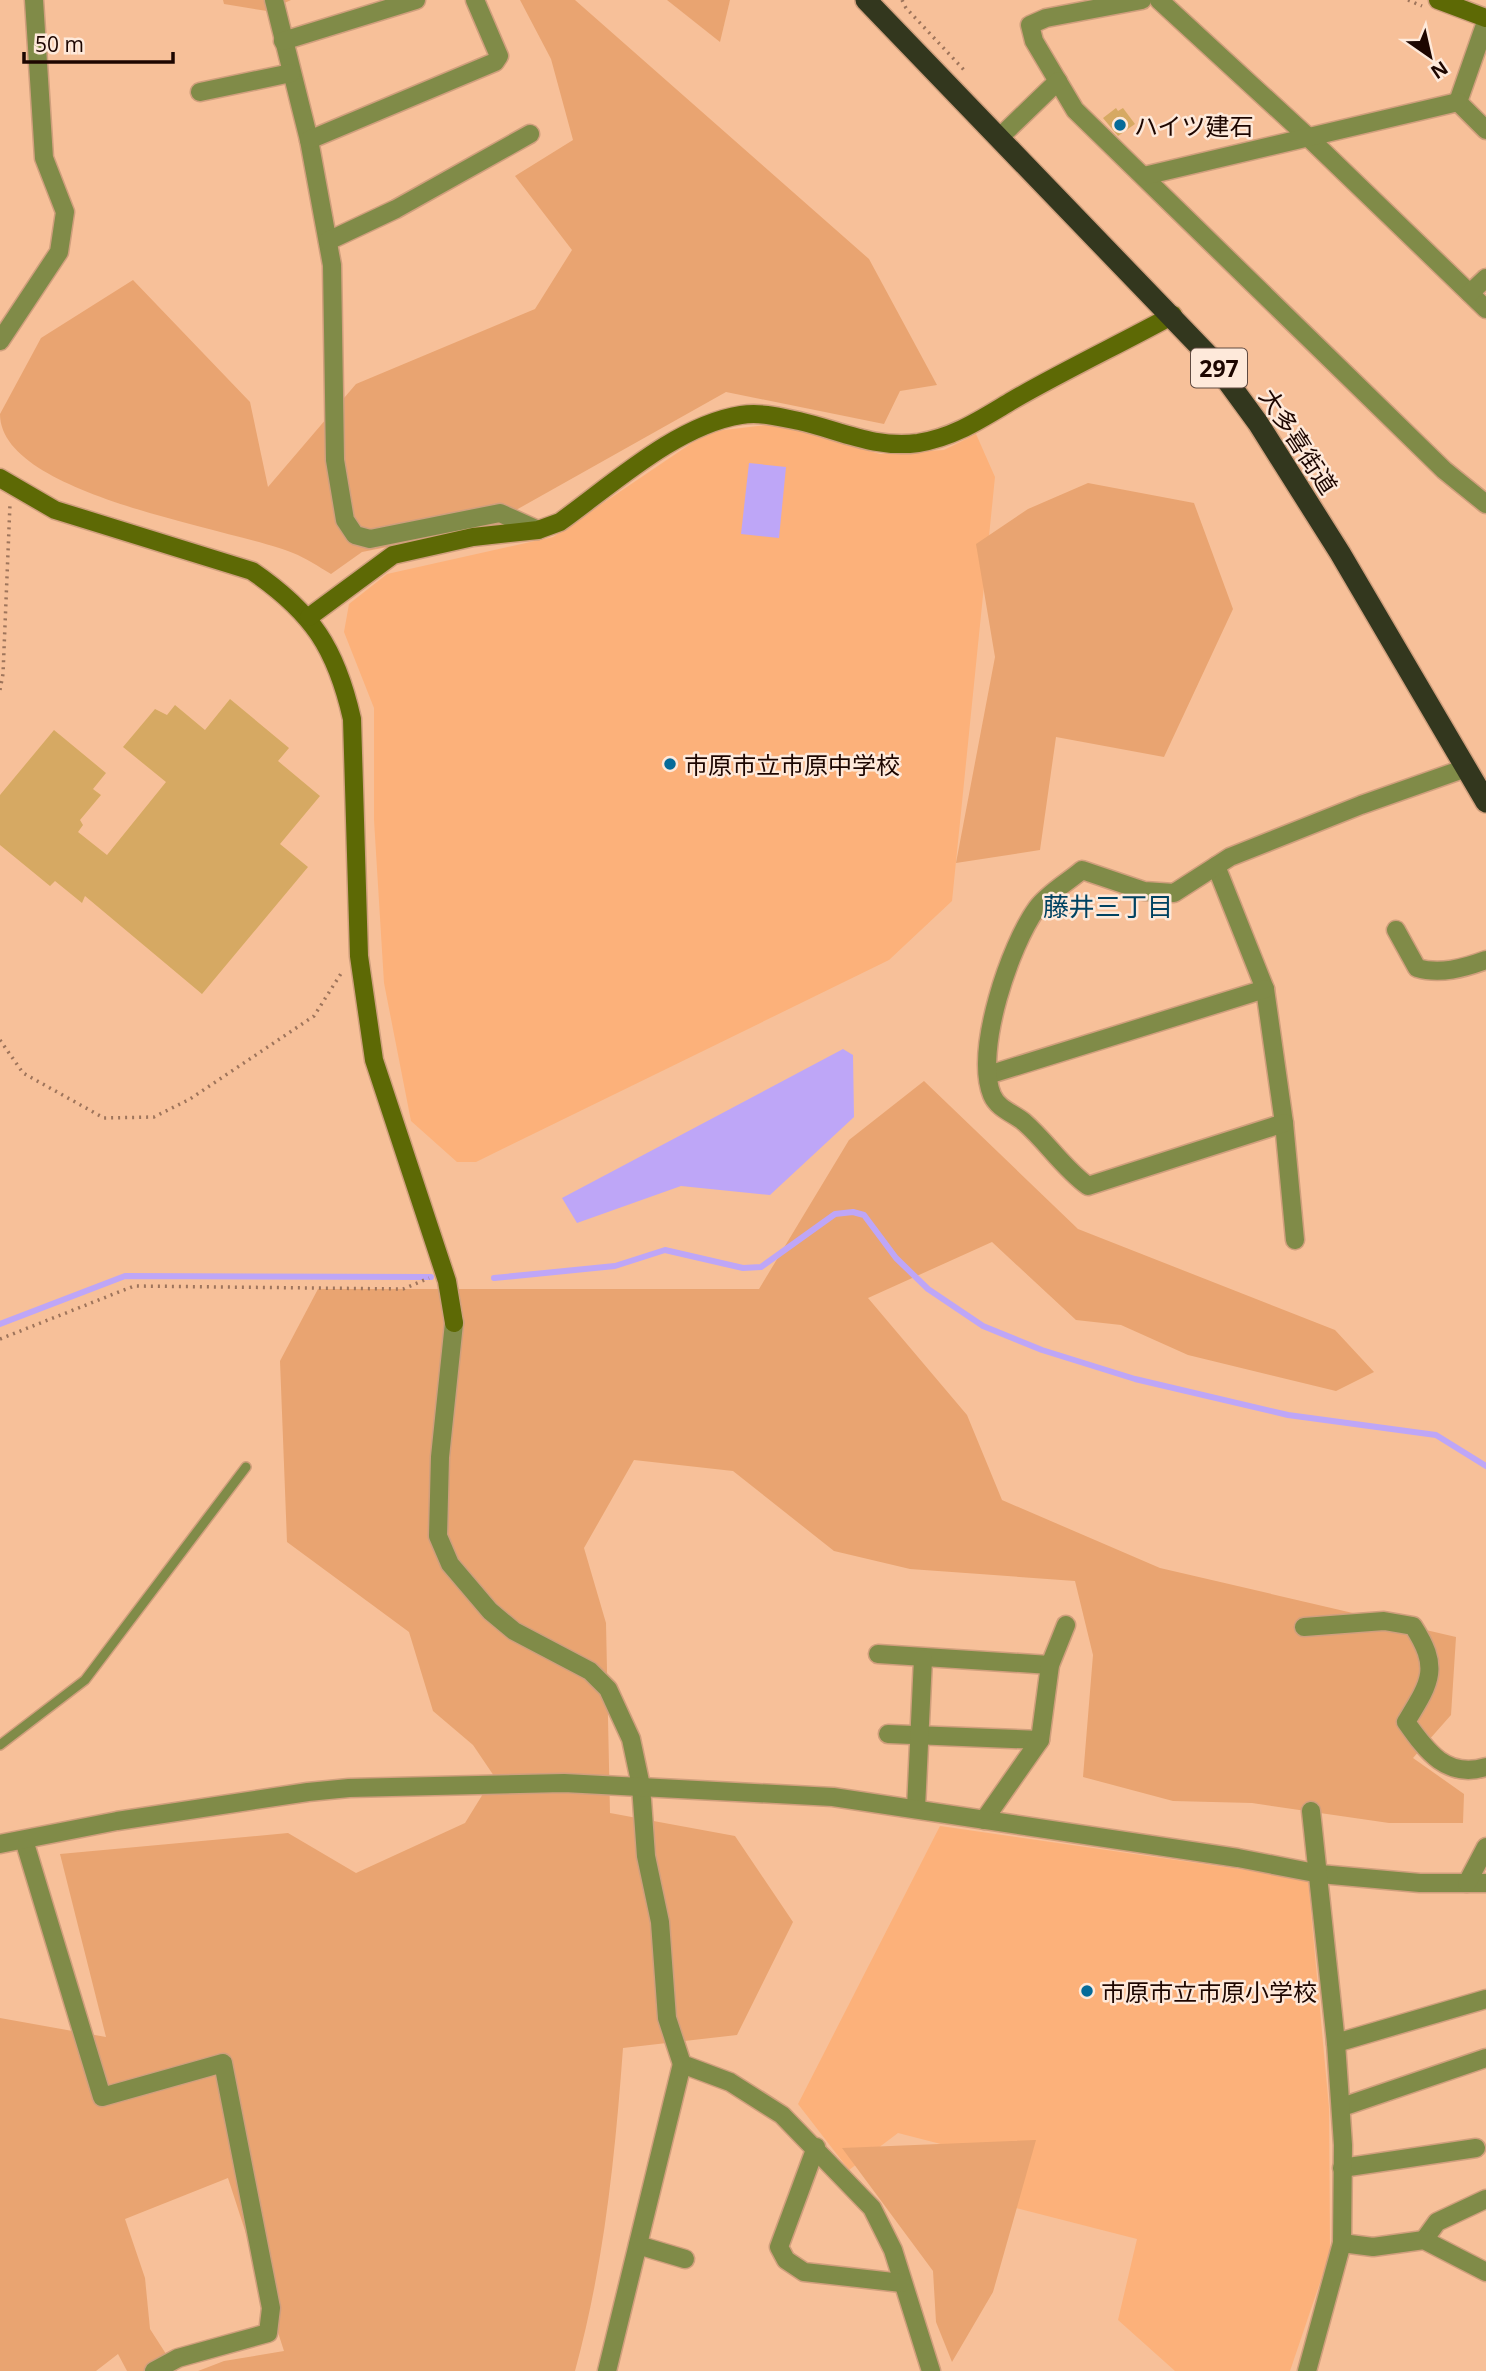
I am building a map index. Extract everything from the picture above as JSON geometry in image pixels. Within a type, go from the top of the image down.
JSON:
[{"type":"highway","name":"大多喜街道","points":[[866,0],[1173,315],[1209,356],[1258,423],[1340,553],[1486,802]]},
{"type":"street","points":[[0,341],[59,252],[65,212],[44,158],[34,0]]},
{"type":"street","points":[[274,0],[309,140],[332,265],[336,363],[335,460],[345,520],[355,535],[370,539],[500,513],[538,530]]},
{"type":"street","points":[[283,41],[416,0]]},
{"type":"street","points":[[309,140],[495,62],[499,56],[475,0]]},
{"type":"street","points":[[1142,0],[1046,18],[1030,25],[1034,41],[1075,110],[1444,470],[1486,504]]},
{"type":"street","points":[[1159,0],[1308,137],[1486,309]]},
{"type":"street","points":[[1438,0],[1486,20],[1458,102]]},
{"type":"street","points":[[200,92],[291,73]]},
{"type":"street","points":[[1000,137],[1058,80]]},
{"type":"street","points":[[1144,176],[1458,102]]},
{"type":"street","points":[[1458,102],[1486,130]]},
{"type":"street","points":[[328,241],[396,209],[530,134]]},
{"type":"street","points":[[1470,293],[1486,278]]},
{"type":"street","points":[[309,617],[393,555],[473,537],[538,530],[560,522],[701,426],[742,415],[763,414],[811,424],[866,442],[915,443],[947,437],[972,426],[1013,400],[1173,315]]},
{"type":"street","points":[[0,478],[55,510],[252,571],[279,590],[309,617],[328,646],[344,684],[352,719],[359,956],[374,1060],[443,1271],[454,1323],[440,1457],[438,1536],[450,1564],[490,1611],[514,1631],[590,1671],[608,1689],[631,1738],[641,1786],[646,1856],[660,1922],[667,2018],[682,2064],[607,2371]]},
{"type":"street","points":[[1284,1123],[1088,1186],[1072,1174],[1023,1122],[1003,1110],[992,1096],[985,1058],[987,1037],[1019,936],[1039,905],[1082,870],[1144,891],[1174,893],[1216,866],[1360,804],[1466,768]]},
{"type":"street","points":[[1216,866],[1265,989],[1284,1123],[1295,1240]]},
{"type":"street","points":[[1396,930],[1417,968],[1430,972],[1467,967],[1486,960]]},
{"type":"street","points":[[988,1075],[1265,989]]},
{"type":"street","points":[[1304,1627],[1384,1621],[1413,1626],[1427,1647],[1432,1670],[1425,1691],[1406,1722],[1420,1741],[1443,1763],[1466,1773],[1486,1767]]},
{"type":"street","points":[[984,1820],[1040,1740],[1050,1665],[1066,1625]]},
{"type":"street","points":[[878,1654],[923,1659],[1050,1665]]},
{"type":"street","points":[[916,1808],[923,1659]]},
{"type":"street","points":[[888,1734],[1040,1740]]},
{"type":"street","points":[[0,1844],[193,1808],[349,1788],[564,1783],[833,1797],[1238,1858],[1320,1874],[1420,1883],[1486,1883]]},
{"type":"street","points":[[1307,2371],[1342,2243],[1342,2107],[1320,1874],[1311,1811]]},
{"type":"street","points":[[24,1840],[102,2097],[223,2063],[271,2308],[268,2333],[178,2358],[154,2371]]},
{"type":"street","points":[[1467,1883],[1486,1847]]},
{"type":"street","points":[[1336,2043],[1486,1999]]},
{"type":"street","points":[[1342,2107],[1486,2058]]},
{"type":"street","points":[[682,2064],[740,2089],[782,2115],[816,2147],[872,2208],[893,2250],[931,2371]]},
{"type":"street","points":[[816,2147],[779,2246],[786,2260],[804,2272],[902,2283]]},
{"type":"street","points":[[1342,2168],[1476,2148]]},
{"type":"street","points":[[1424,2240],[1437,2222],[1486,2199]]},
{"type":"street","points":[[1342,2243],[1373,2247],[1424,2240],[1486,2272]]},
{"type":"street","points":[[638,2245],[685,2259]]},
{"type":"lane","points":[[0,1745],[85,1680],[246,1467]]},
{"type":"path","points":[[0,690],[3,674],[8,512]]},
{"type":"path","points":[[0,1040],[23,1073],[104,1118],[154,1117],[190,1099],[314,1016],[343,970],[359,956]]},
{"type":"path","points":[[0,1339],[134,1286],[403,1289],[443,1271]]},
{"type":"shaded area","points":[[223,0],[291,0],[267,11],[224,4]]},
{"type":"shaded area","points":[[520,0],[575,0],[869,259],[937,385],[900,391],[884,424],[726,392],[484,528],[362,552],[331,574],[293,553],[173,520],[77,487],[37,467],[10,442],[0,414],[41,338],[133,280],[250,402],[268,487],[356,384],[535,309],[572,250],[515,176],[573,140],[551,59]]},
{"type":"shaded area","points":[[667,0],[730,0],[720,42]]},
{"type":"shaded area","name":"市原市立市原中学校","points":[[775,424],[880,454],[944,450],[976,434],[995,477],[952,901],[889,960],[476,1162],[457,1162],[411,1121],[384,983],[374,820],[374,708],[344,632],[349,604],[387,574],[553,537],[708,432]]},
{"type":"shaded area","points":[[749,463],[786,467],[779,538],[741,534]]},
{"type":"shaded area","points":[[1088,483],[1194,503],[1233,609],[1164,757],[1056,737],[1040,850],[956,863],[995,657],[976,544],[1028,509]]},
{"type":"shaded area","points":[[843,1049],[853,1055],[854,1117],[770,1195],[681,1186],[577,1223],[562,1198]]},
{"type":"shaded area","points":[[924,1081],[1078,1229],[1335,1330],[1374,1372],[1336,1391],[1188,1355],[1121,1325],[1076,1320],[992,1242],[868,1298],[967,1415],[1002,1500],[1160,1568],[1456,1637],[1451,1715],[1413,1758],[1464,1794],[1463,1823],[1389,1823],[1252,1803],[1173,1801],[1083,1777],[1093,1655],[1075,1581],[910,1569],[834,1551],[733,1471],[634,1460],[584,1548],[606,1623],[610,1813],[735,1836],[793,1922],[737,2035],[623,2048],[607,2211],[594,2291],[575,2371],[198,2371],[224,2361],[284,2351],[228,2178],[125,2219],[145,2278],[150,2329],[177,2371],[127,2371],[118,2354],[96,2371],[0,2371],[0,2018],[106,2037],[60,1854],[288,1833],[356,1873],[465,1823],[494,1776],[473,1745],[433,1711],[409,1632],[287,1542],[280,1361],[318,1289],[759,1289],[849,1140]]},
{"type":"shaded area","name":"市原市立市原小学校","points":[[940,1826],[1308,1879],[1329,2108],[1330,2253],[1290,2371],[1175,2371],[1118,2320],[1137,2239],[996,2203],[1003,2160],[898,2133],[849,2170],[798,2104]]},
{"type":"shaded area","points":[[1036,2140],[993,2292],[952,2362],[936,2322],[933,2271],[842,2148]]},
{"type":"building","points":[[1116,108],[1118,111],[1123,108],[1135,124],[1118,136],[1103,118]]},
{"type":"building","points":[[230,699],[289,748],[278,761],[320,796],[280,844],[308,867],[202,994],[85,896],[82,903],[55,881],[50,886],[0,845],[0,795],[54,730],[106,773],[93,789],[101,795],[80,820],[83,825],[78,832],[107,855],[166,782],[123,747],[155,709],[167,715],[175,705],[205,730]]},
{"type":"waterway","points":[[494,1278],[615,1266],[665,1250],[743,1268],[761,1267],[835,1214],[853,1212],[864,1215],[896,1258],[928,1289],[983,1326],[1042,1350],[1135,1379],[1288,1415],[1436,1435],[1486,1466]]},
{"type":"waterway","points":[[0,1324],[125,1276],[431,1277]]},
{"type":"place","name":"ハイツ建石","points":[[1120,125]]},
{"type":"place","name":"市原市立市原中学校","points":[[670,764]]},
{"type":"place","name":"市原市立市原小学校","points":[[1087,1991]]},
{"type":"district","name":"藤井三丁目","points":[[1108,906]]}]
